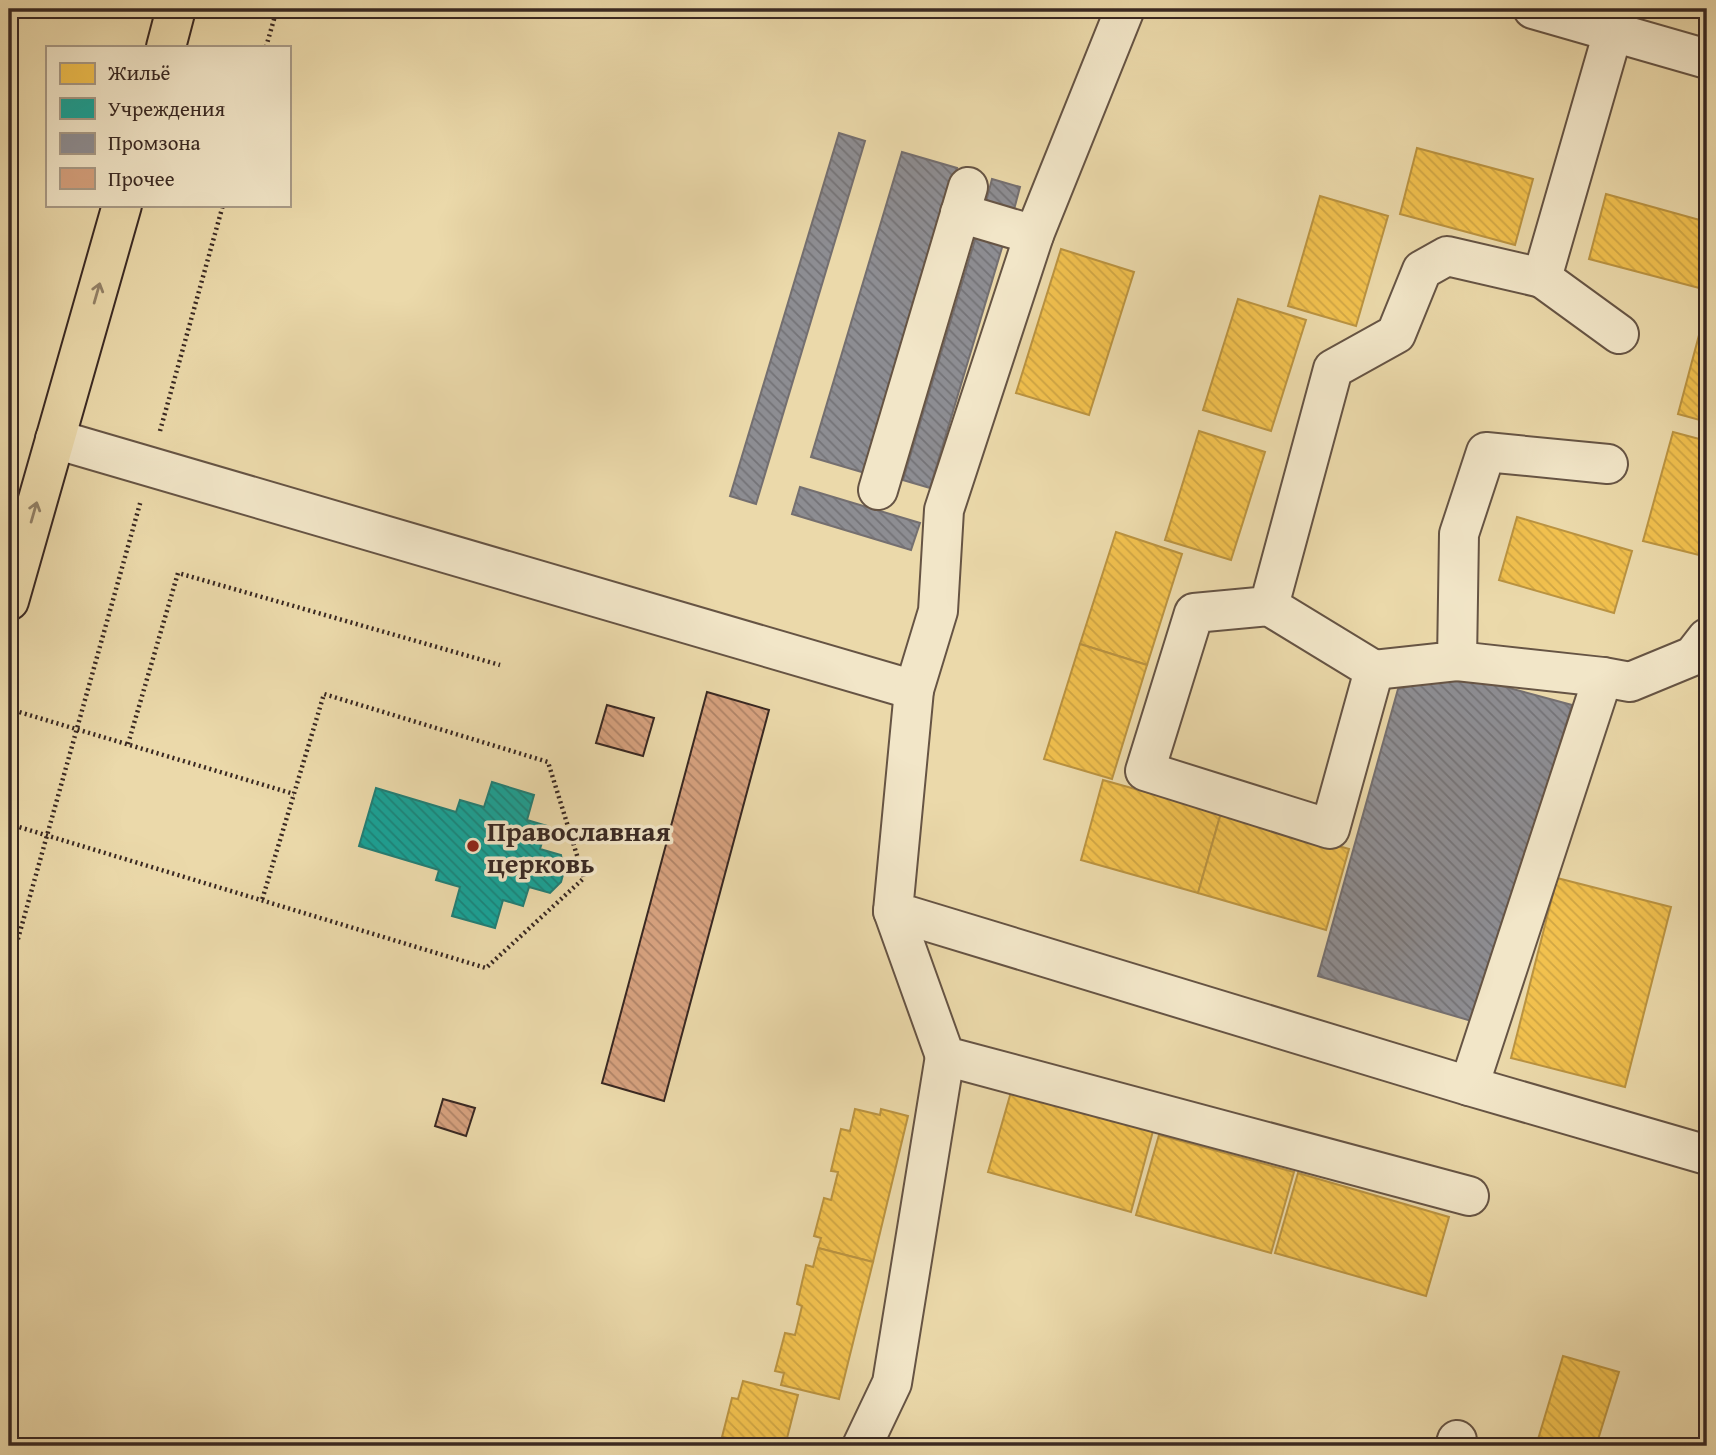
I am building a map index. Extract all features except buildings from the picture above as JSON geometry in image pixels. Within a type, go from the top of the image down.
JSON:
[{"type":"main road","points":[[166,46],[176,9]]},
{"type":"main road","points":[[9,601],[122,206]]},
{"type":"street","points":[[862,1446],[892,1383],[945,1056],[893,911],[914,690],[937,611],[944,510],[1034,235],[1125,9]]},
{"type":"street","points":[[1533,9],[1707,59]]},
{"type":"street","points":[[1542,278],[1613,32]]},
{"type":"street","points":[[877,490],[964,200],[1034,235]]},
{"type":"street","points":[[1269,606],[1333,369],[1396,334],[1422,270],[1447,256],[1542,278],[1619,334]]},
{"type":"street","points":[[55,439],[914,690]]},
{"type":"street","points":[[1457,661],[1459,534],[1486,452],[1608,464]]},
{"type":"street","points":[[1374,670],[1330,829],[1145,771],[1194,612],[1269,606],[1374,670],[1457,661],[1630,682],[1693,656],[1707,638]]},
{"type":"street","points":[[1469,1086],[1603,677]]},
{"type":"street","points":[[893,911],[1469,1086],[1707,1155]]},
{"type":"street","points":[[945,1056],[1469,1196]]},
{"type":"path","points":[[266,46],[277,9]]},
{"type":"path","points":[[9,971],[223,206]]},
{"type":"path","points":[[9,343],[13,328]]},
{"type":"path","points":[[128,744],[178,573],[499,665]]},
{"type":"path","points":[[9,824],[262,901],[486,968],[584,878],[548,762],[324,694],[262,901]]},
{"type":"path","points":[[9,709],[294,794]]},
{"type":"place","name":"Православная церковь","points":[[473,846]]}]
